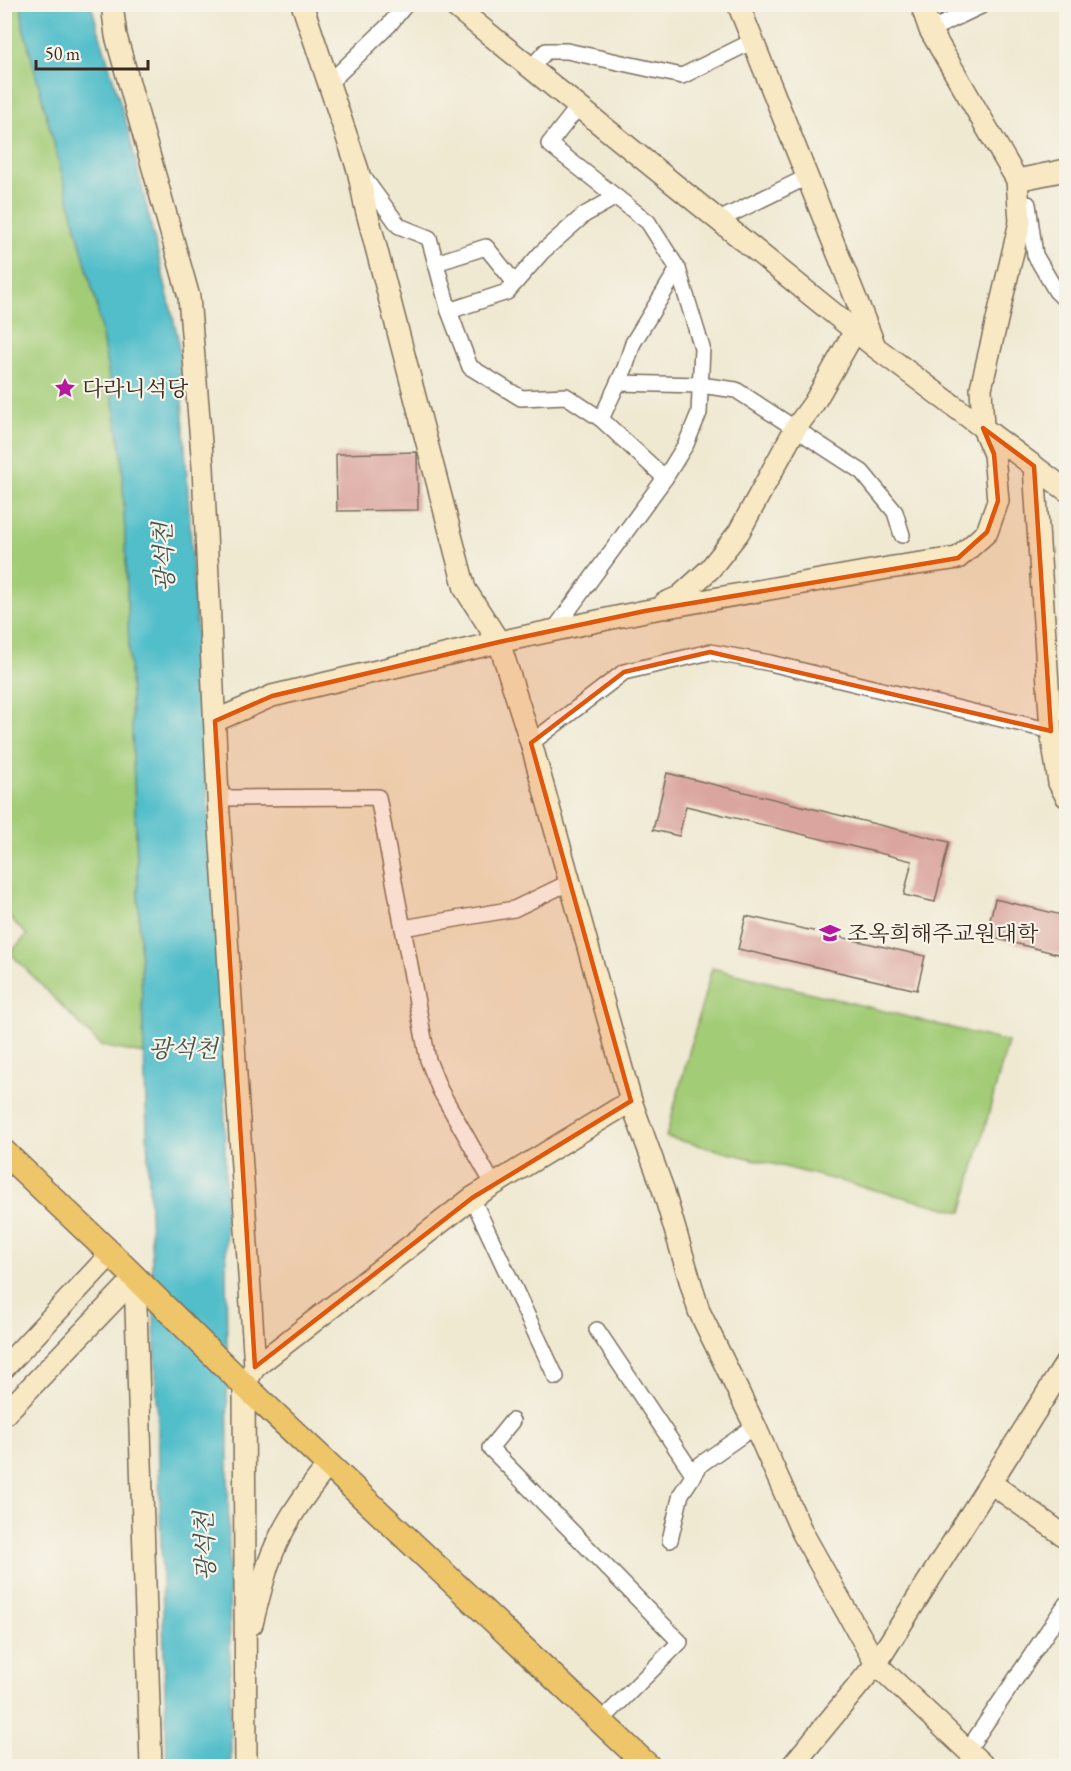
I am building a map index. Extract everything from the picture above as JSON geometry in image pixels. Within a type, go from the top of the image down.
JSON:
[{"type":"main road","points":[[4,1152],[152,1294],[244,1376],[329,1464],[648,1767]]},
{"type":"street","points":[[112,4],[116,36],[189,297],[202,467],[244,1376],[246,1767]]},
{"type":"street","points":[[302,4],[358,170],[465,589],[499,642],[531,743],[631,1101],[663,1189],[699,1311],[755,1426],[802,1532],[876,1664],[984,1767]]},
{"type":"street","points":[[329,83],[389,25],[406,4]]},
{"type":"street","points":[[452,4],[875,347],[1066,490]]},
{"type":"street","points":[[738,4],[875,347]]},
{"type":"street","points":[[921,4],[930,30],[1021,179],[1035,255],[1056,291],[1066,301]]},
{"type":"street","points":[[930,30],[986,4]]},
{"type":"street","points":[[531,68],[546,51],[567,51],[682,76],[753,40]]},
{"type":"street","points":[[554,630],[665,477],[686,444],[699,413],[702,348],[678,269],[648,222],[549,144],[578,107]]},
{"type":"street","points":[[358,170],[399,226],[429,238],[449,311],[470,368],[521,398],[566,396],[601,419],[665,477]]},
{"type":"street","points":[[1021,179],[1066,170]]},
{"type":"street","points":[[719,220],[807,177]]},
{"type":"street","points":[[215,721],[272,696],[499,642],[645,611],[876,570],[958,558],[987,532],[998,501],[993,454],[983,428],[981,388],[1020,222],[1021,179]]},
{"type":"street","points":[[449,311],[507,292],[542,252],[584,215],[616,197]]},
{"type":"street","points":[[435,263],[486,247],[515,283]]},
{"type":"street","points":[[601,419],[626,368],[633,343],[678,269]]},
{"type":"street","points":[[645,611],[679,597],[710,569],[739,532],[795,429],[814,403],[855,331]]},
{"type":"street","points":[[618,383],[700,385],[736,390],[862,472],[895,512],[902,535]]},
{"type":"street","points":[[1034,466],[1056,719],[1059,783],[1066,796]]},
{"type":"street","points":[[531,743],[624,672],[710,652],[1056,719]]},
{"type":"street","points":[[218,798],[378,797],[428,1060],[440,1090],[493,1184]]},
{"type":"street","points":[[403,928],[514,909],[570,882]]},
{"type":"street","points":[[244,1376],[472,1198],[631,1101]]},
{"type":"street","points":[[472,1198],[556,1377]]},
{"type":"street","points":[[4,1368],[111,1254]]},
{"type":"street","points":[[4,1415],[135,1278]]},
{"type":"street","points":[[135,1278],[151,1767]]},
{"type":"street","points":[[597,1330],[694,1474]]},
{"type":"street","points":[[792,1767],[876,1664],[1066,1363]]},
{"type":"street","points":[[512,1421],[490,1448],[680,1642],[600,1722]]},
{"type":"street","points":[[670,1540],[681,1494],[701,1464],[755,1426]]},
{"type":"street","points":[[245,1648],[269,1564],[284,1529],[304,1496],[329,1464]]},
{"type":"street","points":[[991,1483],[1066,1537]]},
{"type":"street","points":[[967,1751],[1064,1613]]},
{"type":"highlighted area","points":[[983,428],[1034,466],[1051,731],[710,652],[624,672],[531,743],[631,1101],[472,1198],[255,1367],[215,721],[272,696],[499,642],[645,611],[958,558],[987,532],[998,501],[994,454]]},
{"type":"green space","points":[[4,5],[22,5],[23,26],[97,306],[122,455],[144,1054],[101,1046],[10,953],[27,935],[4,912]]},
{"type":"green space","points":[[712,968],[1008,1042],[962,1212],[666,1137]]},
{"type":"water","name":"광석천","points":[[22,5],[91,5],[128,129],[178,338],[224,1057],[231,1766],[167,1766],[158,1429],[122,455],[97,306],[23,26]]},
{"type":"building","points":[[417,452],[418,510],[337,511],[336,454]]},
{"type":"building","points":[[667,773],[949,842],[935,902],[904,895],[912,861],[686,806],[679,836],[653,830]]},
{"type":"building","points":[[995,899],[1066,916],[1066,956],[986,936]]},
{"type":"building","points":[[746,916],[925,956],[917,990],[738,949]]},
{"type":"place","name":"다라니석당","points":[[65,388]]},
{"type":"place","name":"조옥희해주교원대학","points":[[830,933]]}]
